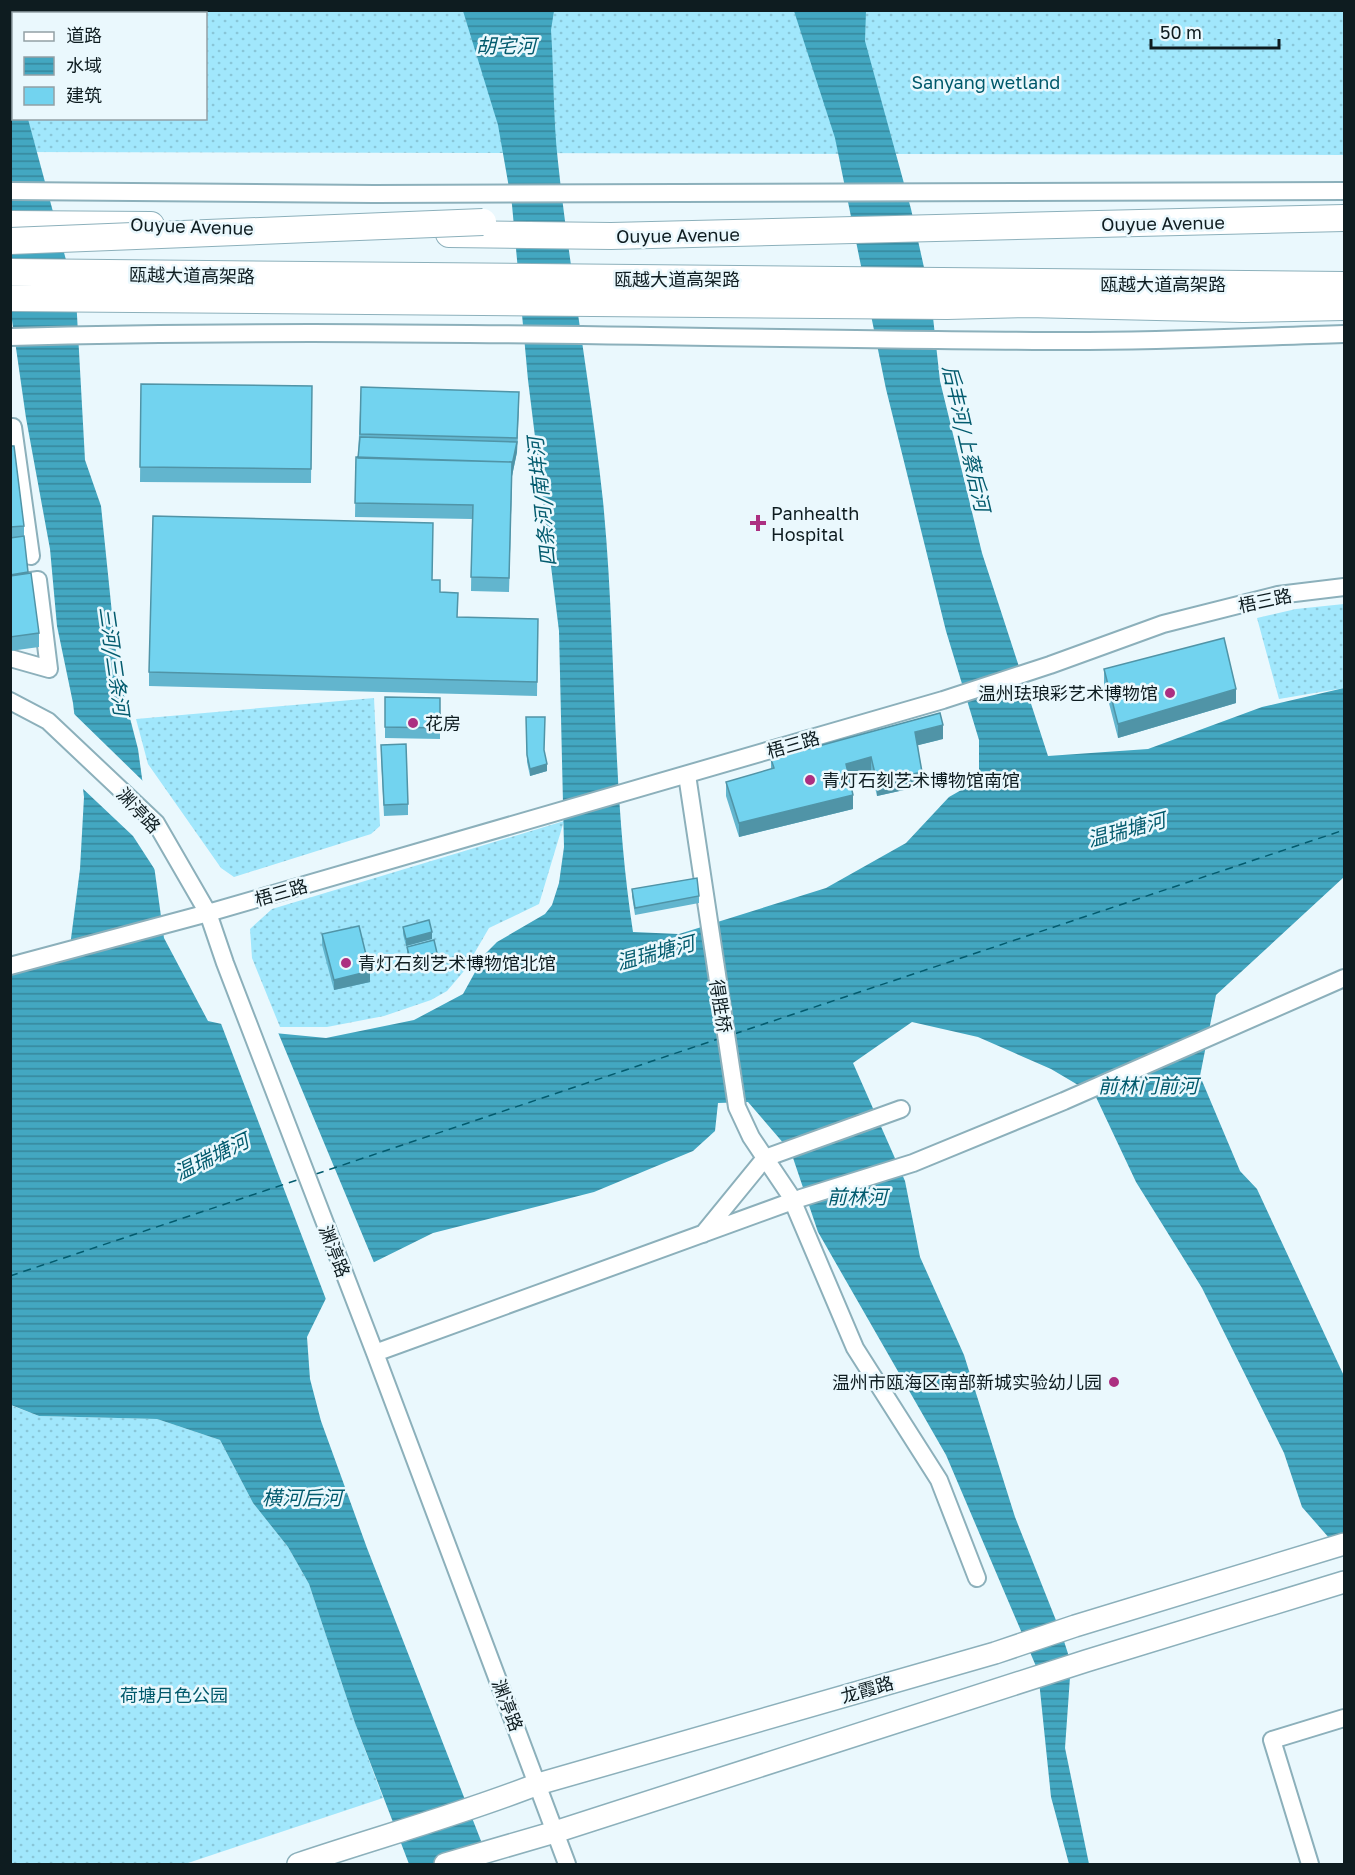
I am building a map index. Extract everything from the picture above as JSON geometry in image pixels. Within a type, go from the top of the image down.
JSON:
[{"type":"highway","name":"Ouyue Avenue","points":[[10,224],[84,223],[489,235],[611,228],[832,223],[933,212],[1272,220],[1344,218]]},
{"type":"highway","points":[[10,241],[483,222],[611,228]]},
{"type":"highway","name":"瓯越大道高架路","points":[[10,272],[428,278],[1344,285]]},
{"type":"highway","points":[[10,298],[947,306],[1027,304],[1243,309],[1344,307]]},
{"type":"highway","name":"瓯越大道高架路","points":[[10,306],[1344,315]]},
{"type":"main road","name":"龙霞路","points":[[297,1864],[488,1804],[538,1784],[995,1653],[1075,1626],[1335,1547]]},
{"type":"main road","points":[[445,1864],[555,1832],[1086,1661],[1344,1582]]},
{"type":"street","points":[[10,191],[824,194],[933,212],[1344,191]]},
{"type":"street","points":[[10,337],[496,334],[1065,341],[1344,334]]},
{"type":"street","points":[[10,427],[13,427],[31,556]]},
{"type":"street","points":[[10,584],[38,580],[49,669],[10,658]]},
{"type":"street","name":"梧三路","points":[[10,966],[208,913],[943,700],[1050,665],[1163,624],[1278,595],[1344,587]]},
{"type":"street","name":"渊渟路","points":[[10,701],[48,721],[156,823],[208,913],[567,1864]]},
{"type":"street","name":"得胜桥","points":[[687,775],[737,1107],[751,1137],[797,1200],[855,1348],[939,1480],[976,1578]]},
{"type":"street","points":[[375,1353],[797,1200],[914,1163],[1064,1101],[1344,978]]},
{"type":"street","points":[[702,1235],[765,1158],[901,1108]]},
{"type":"street","points":[[1310,1864],[1272,1740],[1344,1718]]},
{"type":"green space","name":"Sanyang wetland","points":[[11,11],[1344,11],[1344,155],[11,152]]},
{"type":"green space","points":[[1344,604],[1344,688],[1279,699],[1257,618],[1296,609]]},
{"type":"green space","points":[[374,698],[380,826],[371,834],[234,877],[221,868],[148,764],[136,719]]},
{"type":"green space","points":[[564,821],[539,904],[489,928],[464,971],[447,991],[431,1000],[384,1016],[327,1027],[280,1027],[252,958],[250,929],[272,909]]},
{"type":"green space","name":"荷塘月色公园","points":[[10,1405],[39,1416],[157,1419],[220,1440],[253,1503],[288,1547],[309,1584],[355,1723],[383,1798],[185,1864],[11,1864]]},
{"type":"water","points":[[10,11],[39,11],[12,12],[12,120],[28,120],[76,297],[85,460],[101,506],[118,672],[138,749],[164,938],[208,1021],[254,1031],[326,1038],[414,1020],[463,994],[485,954],[497,942],[545,914],[552,905],[559,883],[564,847],[559,631],[528,380],[512,205],[498,125],[463,11],[554,11],[551,30],[556,145],[603,501],[621,824],[633,932],[679,934],[826,888],[906,843],[949,797],[979,780],[979,740],[946,631],[886,389],[835,138],[794,11],[866,11],[865,41],[911,209],[931,299],[940,381],[982,553],[1048,756],[1148,749],[1262,707],[1344,688],[1344,877],[1216,995],[1200,1076],[1240,1171],[1257,1189],[1344,1376],[1344,1555],[1302,1507],[1284,1453],[1202,1288],[1136,1182],[1095,1095],[1051,1069],[978,1037],[912,1022],[853,1063],[905,1181],[920,1257],[964,1355],[1015,1517],[1071,1663],[1065,1748],[1089,1864],[1069,1864],[1051,1797],[1038,1671],[946,1455],[818,1232],[791,1152],[748,1102],[718,1103],[715,1131],[693,1151],[594,1192],[433,1233],[334,1282],[307,1337],[310,1379],[321,1421],[367,1548],[490,1864],[409,1864],[355,1723],[309,1584],[288,1547],[253,1503],[220,1440],[157,1419],[39,1416],[11,1405],[11,971],[69,954],[80,869],[84,797],[73,703],[57,626],[50,549],[26,418],[11,313]]},
{"type":"pier","points":[[70,710],[146,784],[157,873],[133,836],[80,786]]},
{"type":"pier","points":[[220,1021],[277,1030],[375,1265],[336,1284],[327,1302]]},
{"type":"building","points":[[141,384],[312,386],[311,469],[140,467]]},
{"type":"building","points":[[361,387],[519,392],[517,438],[360,434]]},
{"type":"building","points":[[360,437],[517,442],[512,465],[512,462],[358,458]]},
{"type":"building","points":[[10,446],[14,446],[24,526],[10,527]]},
{"type":"building","points":[[356,457],[512,462],[509,578],[471,577],[473,505],[355,503]]},
{"type":"building","points":[[153,516],[433,523],[432,580],[440,580],[440,592],[458,593],[457,617],[538,619],[537,682],[149,672]]},
{"type":"building","points":[[24,536],[28,572],[10,575],[10,538]]},
{"type":"building","points":[[31,573],[39,633],[10,637],[10,576]]},
{"type":"building","name":"温州珐琅彩艺术博物馆","points":[[1224,638],[1236,689],[1118,724],[1104,669]]},
{"type":"building","name":"花房","points":[[385,697],[440,698],[440,728],[385,727]]},
{"type":"building","name":"青灯石刻艺术博物馆南馆","points":[[940,713],[943,725],[915,732],[922,772],[877,782],[871,757],[846,764],[853,795],[739,823],[726,782],[774,768],[771,759]]},
{"type":"building","points":[[526,717],[545,717],[544,750],[547,764],[530,769],[527,755]]},
{"type":"building","points":[[406,744],[408,804],[384,805],[381,745]]},
{"type":"building","points":[[697,878],[699,896],[635,908],[632,889]]},
{"type":"building","points":[[429,920],[432,932],[406,939],[403,927]]},
{"type":"building","name":"青灯石刻艺术博物馆北馆","points":[[359,926],[370,971],[334,980],[322,934]]},
{"type":"building","points":[[434,940],[437,953],[410,959],[407,947]]},
{"type":"ferry route","points":[[734,1034],[1344,830]]},
{"type":"ferry route","points":[[316,1174],[718,1039]]},
{"type":"ferry route","points":[[10,1276],[300,1179]]},
{"type":"place","name":"Panhealth Hospital","points":[[758,523]]},
{"type":"place","name":"温州珐琅彩艺术博物馆","points":[[1170,693]]},
{"type":"place","name":"花房","points":[[413,723]]},
{"type":"place","name":"青灯石刻艺术博物馆南馆","points":[[810,780]]},
{"type":"place","name":"青灯石刻艺术博物馆北馆","points":[[346,963]]},
{"type":"place","name":"温州市瓯海区南部新城实验幼儿园","points":[[1114,1382]]},
{"type":"water label","name":"胡宅河","points":[[506,45]]},
{"type":"water label","name":"后丰河/上蔡后河","points":[[967,438]]},
{"type":"water label","name":"四条河/南垟河","points":[[541,502]]},
{"type":"water label","name":"三河/三条河","points":[[115,661]]},
{"type":"water label","name":"温瑞塘河","points":[[1126,829]]},
{"type":"water label","name":"温瑞塘河","points":[[655,952]]},
{"type":"water label","name":"前林门前河","points":[[1148,1085]]},
{"type":"water label","name":"温瑞塘河","points":[[211,1156]]},
{"type":"water label","name":"前林河","points":[[857,1196]]},
{"type":"water label","name":"横河后河","points":[[302,1497]]}]
